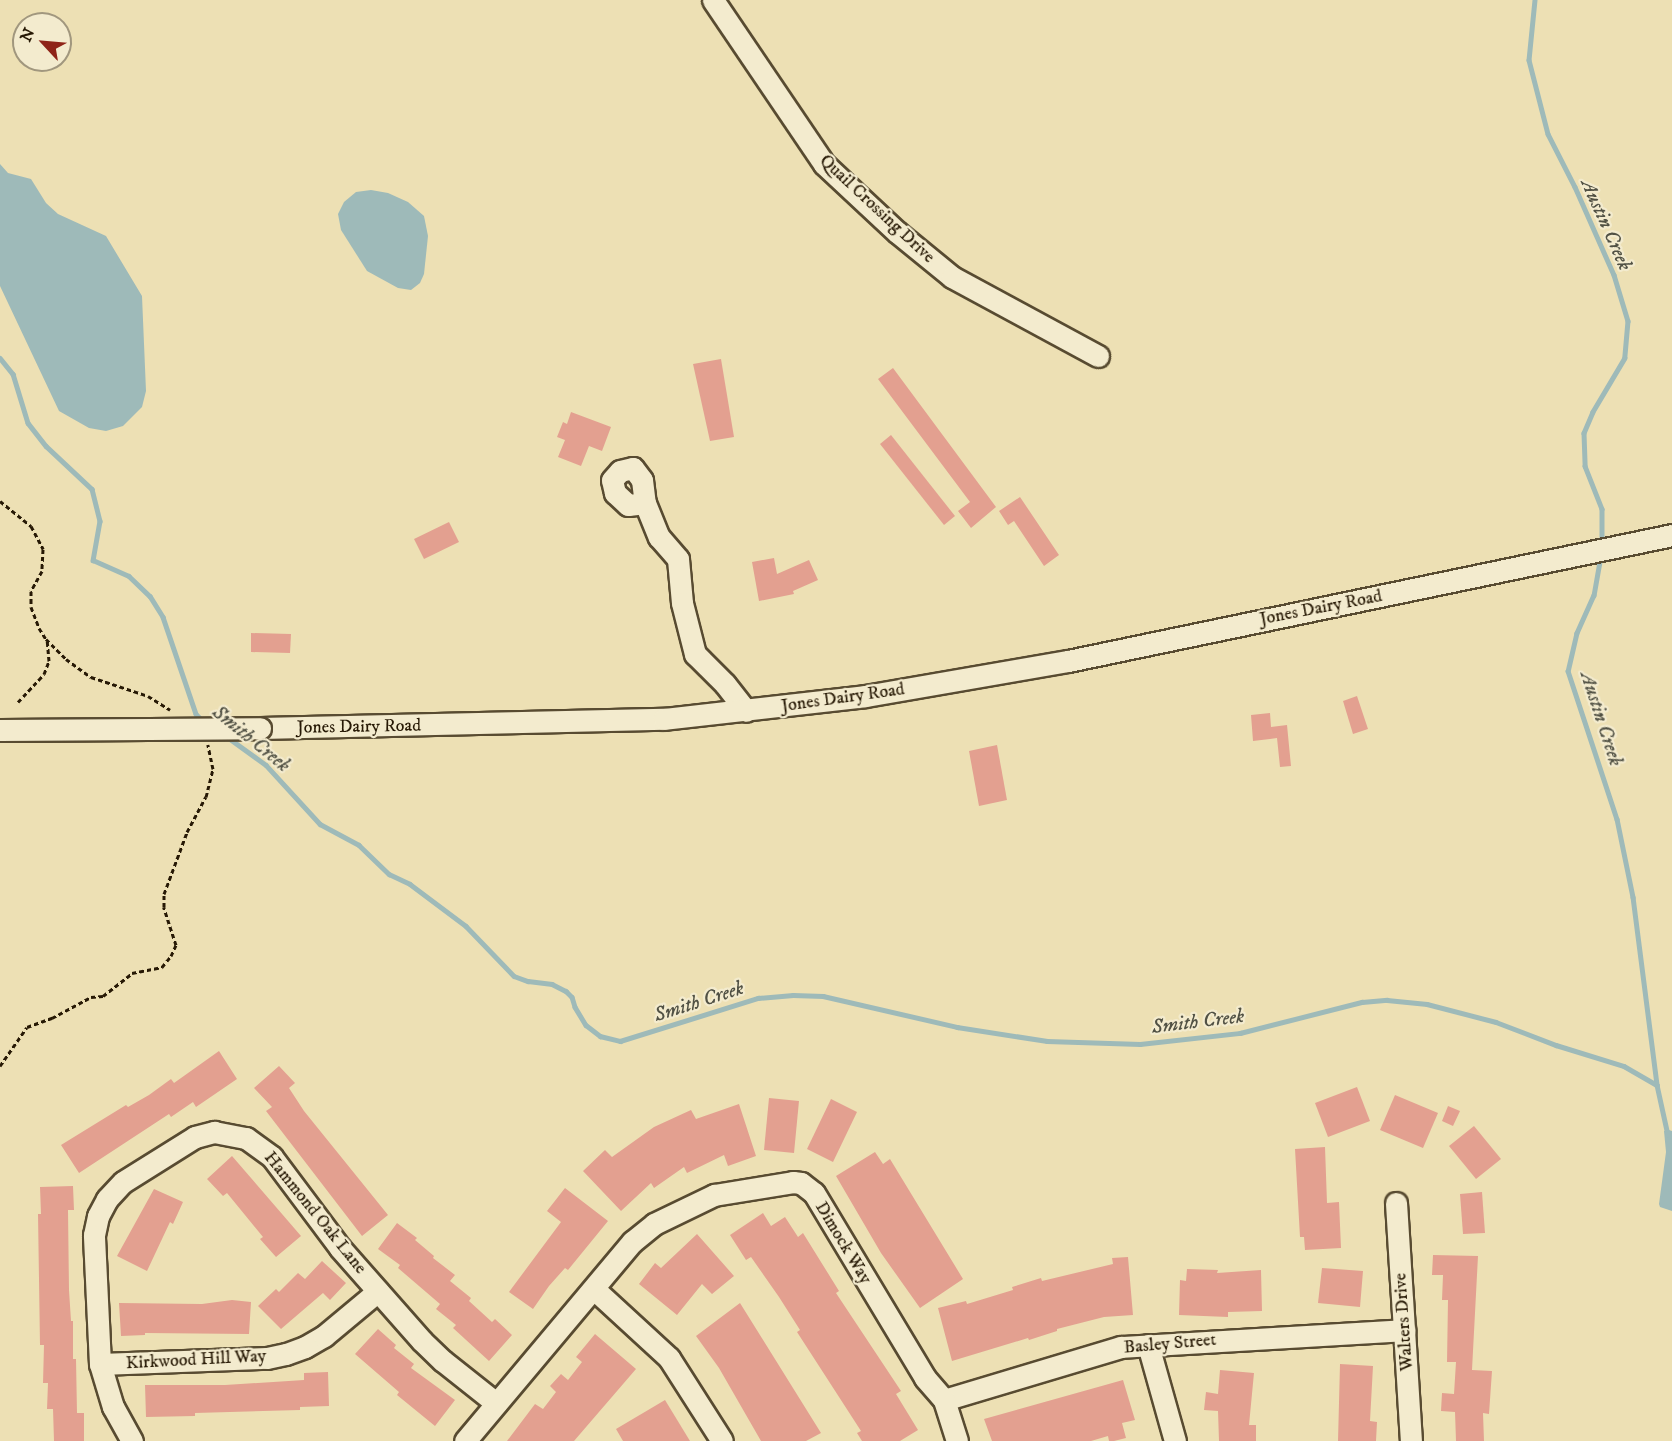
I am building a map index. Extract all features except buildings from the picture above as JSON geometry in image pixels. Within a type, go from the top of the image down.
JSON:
[{"type":"street","name":"Quail Crossing Drive","points":[[712,0],[824,164],[897,232],[952,277],[1098,356]]},
{"type":"street","points":[[645,503],[659,537],[678,559],[682,603],[695,654],[725,684],[746,711]]},
{"type":"street","name":"Jones Dairy Road","points":[[0,730],[260,728],[664,719],[746,711],[865,696],[1068,661],[1672,535]]},
{"type":"street","name":"Hammond Oak Lane","points":[[132,1441],[113,1407],[100,1364],[94,1235],[98,1216],[107,1199],[123,1182],[195,1137],[214,1132],[246,1138],[272,1157],[340,1248],[378,1290],[443,1361],[496,1403]]},
{"type":"street","name":"Dimock Way","points":[[465,1441],[632,1242],[654,1224],[714,1195],[801,1183],[814,1193],[925,1378],[944,1400],[957,1441]]},
{"type":"street","name":"Walters Drive","points":[[1396,1203],[1411,1441]]},
{"type":"street","points":[[594,1289],[669,1358],[722,1441]]},
{"type":"street","name":"Kirkwood Hill Way","points":[[100,1364],[267,1358],[286,1354],[305,1347],[324,1336],[378,1290]]},
{"type":"street","name":"Basley Street","points":[[944,1400],[1121,1347],[1404,1330]]},
{"type":"street","points":[[1148,1345],[1175,1441]]},
{"type":"path","points":[[0,501],[31,526],[43,549],[42,571],[31,591],[32,607],[39,628],[46,639],[66,659],[91,677],[148,696],[174,713]]},
{"type":"path","points":[[18,702],[44,674],[49,661],[46,639]]},
{"type":"path","points":[[0,1066],[27,1027],[52,1018],[91,997],[103,996],[132,973],[162,967],[171,956],[176,945],[164,907],[164,894],[187,832],[206,797],[213,769],[209,746],[202,739]]},
{"type":"water","points":[[0,164],[8,173],[31,179],[46,203],[58,214],[106,236],[142,296],[146,391],[142,407],[123,426],[106,431],[89,428],[59,411],[0,286]]},
{"type":"water","points":[[371,190],[388,193],[408,202],[424,216],[428,236],[424,274],[420,283],[411,290],[398,288],[367,271],[341,230],[338,214],[344,202],[356,192]]},
{"type":"water","points":[[1664,1131],[1672,1131],[1672,1211],[1660,1207],[1659,1204],[1666,1152]]},
{"type":"waterway","name":"Austin Creek","points":[[1535,0],[1529,60],[1548,134],[1575,187],[1614,275],[1628,321],[1625,358],[1593,412],[1584,433],[1585,466],[1602,509],[1602,544]]},
{"type":"waterway","name":"Smith Creek","points":[[0,358],[13,374],[28,423],[46,446],[92,489],[100,521],[93,560],[129,576],[150,596],[163,617],[196,714],[204,722]]},
{"type":"waterway","name":"Austin Creek","points":[[1601,556],[1594,595],[1577,633],[1568,671],[1617,819],[1633,897],[1657,1085],[1668,1135]]},
{"type":"waterway","name":"Smith Creek","points":[[226,736],[266,765],[320,824],[359,845],[389,874],[410,884],[466,926],[514,976],[528,981],[552,984],[566,991],[572,997],[586,1025],[600,1036],[620,1041],[758,998],[793,995],[823,996],[957,1027],[1047,1041],[1140,1044],[1240,1033],[1362,1002],[1387,1000],[1427,1004],[1496,1022],[1556,1045],[1624,1066],[1657,1085]]}]
